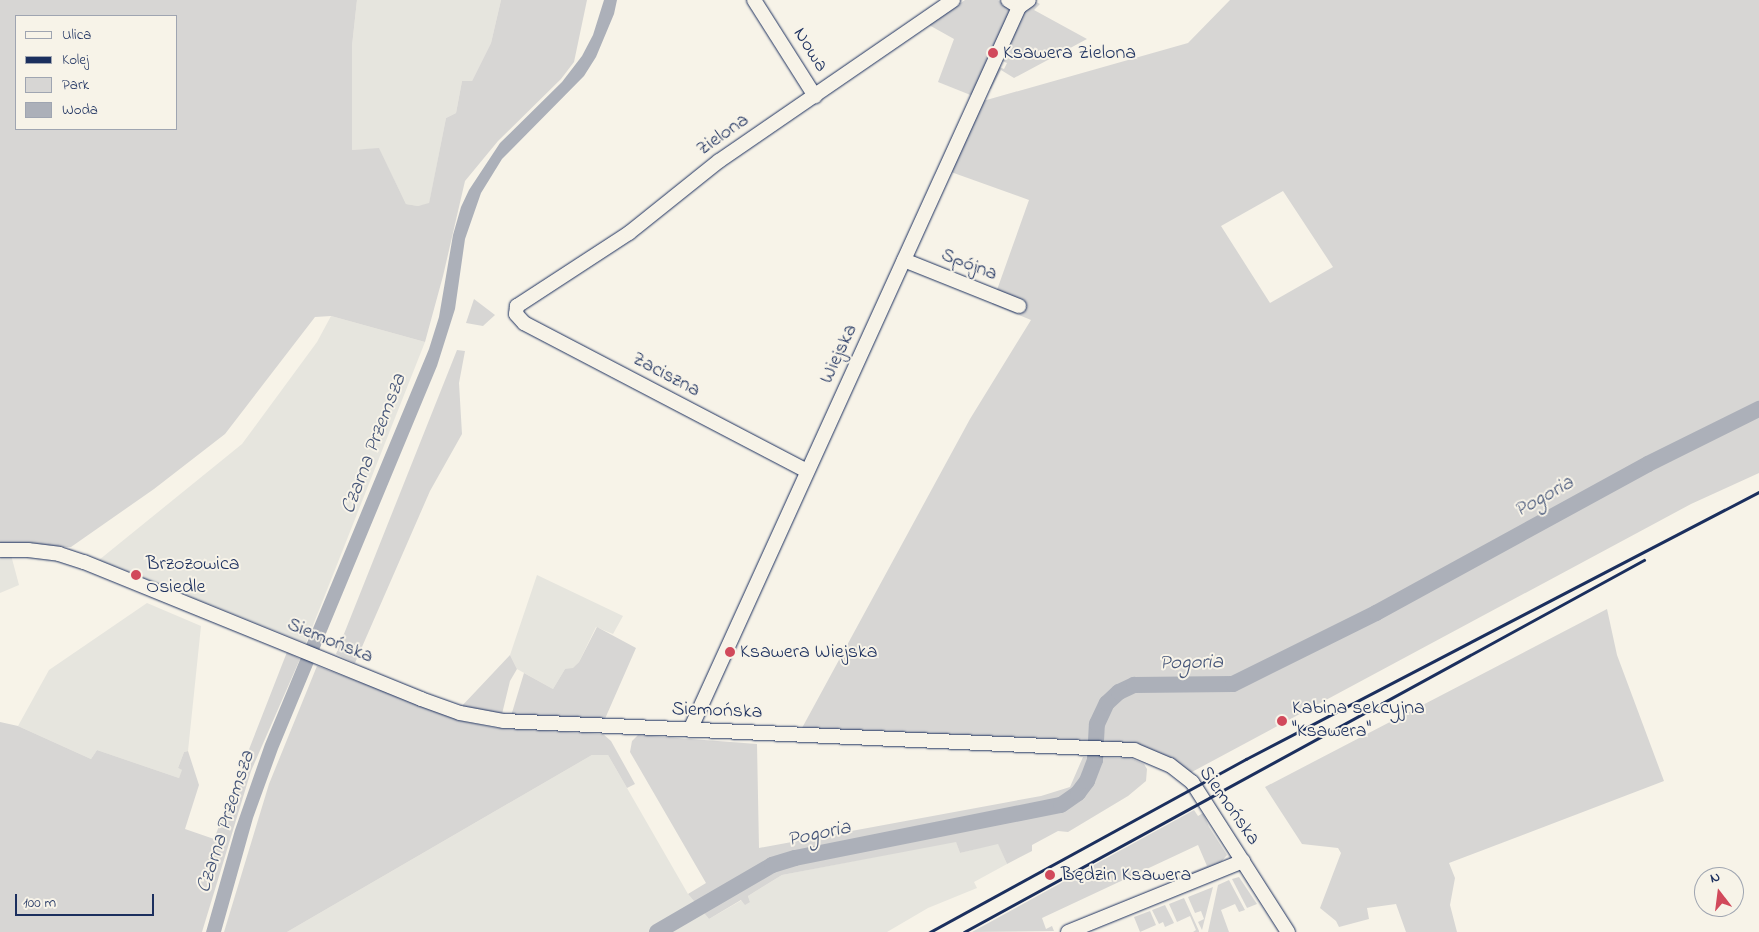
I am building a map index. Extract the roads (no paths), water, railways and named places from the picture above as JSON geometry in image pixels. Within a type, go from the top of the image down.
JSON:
[{"type":"street","name":"Nowa","points":[[754,0],[815,96]]},
{"type":"street","name":"Zielona","points":[[518,306],[629,233],[719,161],[953,0]]},
{"type":"street","name":"Wiejska","points":[[690,730],[904,260],[1018,2]]},
{"type":"street","name":"Spójna","points":[[904,260],[1019,306]]},
{"type":"street","name":"Zaciszna","points":[[518,306],[516,314],[524,323],[807,471]]},
{"type":"street","name":"Siemońska","points":[[0,550],[28,550],[59,554],[84,562],[326,661],[460,713],[504,721],[1134,750],[1170,766],[1186,776],[1195,786],[1288,932]]},
{"type":"street","points":[[1068,932],[1243,861]]},
{"type":"water","points":[[604,0],[617,0],[614,14],[596,57],[584,76],[502,159],[481,193],[465,239],[455,309],[437,366],[278,749],[253,818],[221,932],[206,932],[235,830],[265,744],[429,349],[439,317],[453,235],[461,207],[469,190],[500,143],[562,82],[582,56],[593,35]]},
{"type":"waterway","name":"Pogoria","points":[[657,932],[772,865],[795,858],[1061,805],[1078,793],[1087,781],[1095,760],[1097,724],[1107,703],[1119,692],[1134,685],[1233,684],[1376,613],[1648,464],[1759,409]]},
{"type":"railway","points":[[930,932],[1246,759],[1759,492]]},
{"type":"railway","points":[[964,932],[1644,560]]},
{"type":"place","name":"Ksawera Zielona","points":[[993,53]]},
{"type":"place","name":"Brzozowica Osiedle","points":[[136,575]]},
{"type":"place","name":"Ksawera Wiejska","points":[[730,652]]},
{"type":"place","name":"Kabina sekcyjna \"Ksawera\"","points":[[1282,721]]},
{"type":"place","name":"Będzin Ksawera","points":[[1050,875]]},
{"type":"water label","name":"Czarna Przemsza","points":[[374,444]]},
{"type":"water label","name":"Czarna Przemsza","points":[[226,822]]}]
